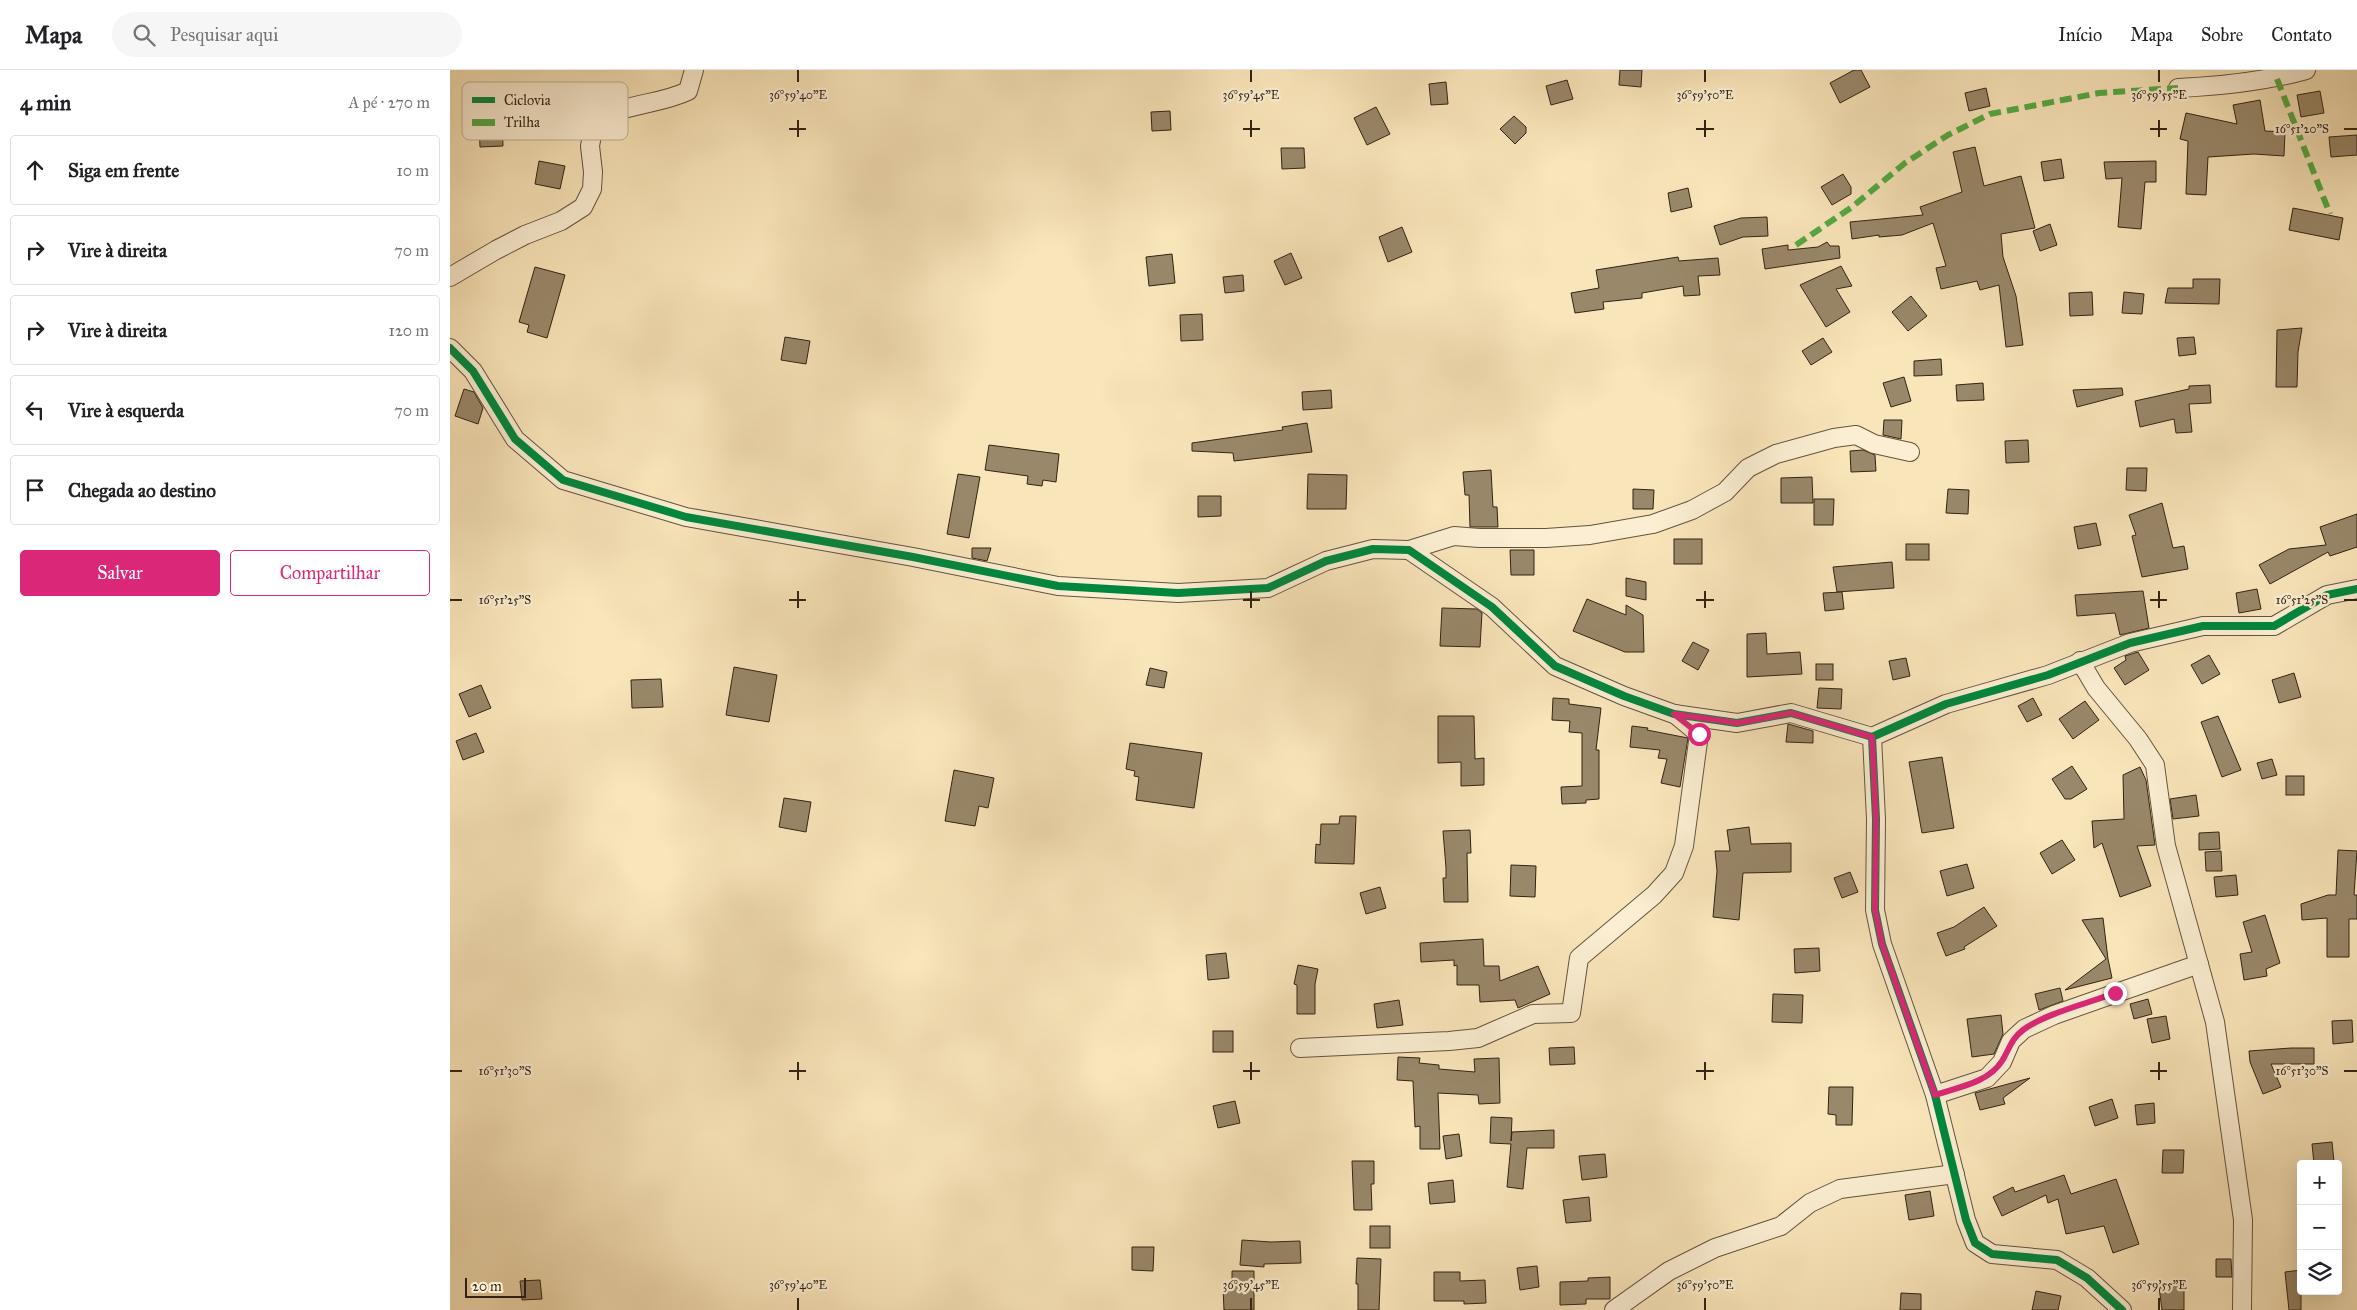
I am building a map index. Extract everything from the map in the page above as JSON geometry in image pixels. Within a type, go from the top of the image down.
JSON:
[{"type":"street","points":[[628,106],[674,98],[688,92],[694,70]]},
{"type":"street","points":[[2178,88],[2214,87],[2277,79],[2306,70]]},
{"type":"street","points":[[450,277],[510,242],[561,221],[583,208],[592,189],[591,140]]},
{"type":"street","points":[[450,348],[472,371],[515,440],[563,480],[686,517],[913,557],[1058,586],[1178,594],[1268,588],[1335,559],[1373,549],[1409,550],[1454,536],[1546,538],[1590,535],[1653,524],[1692,510],[1725,492],[1748,468],[1776,454],[1834,438],[1856,435],[1874,444],[1910,452]]},
{"type":"street","points":[[1409,550],[1492,607],[1555,666],[1624,696],[1674,714],[1738,723],[1791,713],[1872,737],[1946,704],[2048,674],[2130,643],[2202,626],[2274,626],[2327,596],[2357,589]]},
{"type":"street","points":[[2080,661],[2096,688],[2138,739],[2154,765],[2166,846],[2215,1022],[2243,1220],[2242,1310]]},
{"type":"street","points":[[1300,1048],[1478,1038],[1533,1014],[1571,1013],[1579,958],[1654,895],[1674,873],[1684,846],[1699,734],[1674,714]]},
{"type":"street","points":[[1872,737],[1876,819],[1875,910],[1882,944],[1935,1095],[1966,1220],[1975,1243],[1992,1254],[2057,1260],[2087,1278],[2122,1310]]},
{"type":"street","points":[[1935,1095],[1987,1078],[2002,1062],[2011,1041],[2024,1029],[2054,1015],[2199,964]]},
{"type":"street","points":[[1614,1310],[1677,1268],[1715,1248],[1781,1226],[1810,1203],[1840,1189],[1955,1174]]},
{"type":"building","points":[[1620,70],[1642,70],[1641,87],[1619,85]]},
{"type":"building","points":[[1854,70],[1861,70],[1870,87],[1840,103],[1830,83]]},
{"type":"building","points":[[1567,80],[1573,99],[1551,105],[1546,86]]},
{"type":"building","points":[[1446,82],[1448,104],[1431,105],[1429,84]]},
{"type":"building","points":[[1986,88],[1990,106],[1969,111],[1965,93]]},
{"type":"building","points":[[2320,91],[2324,113],[2301,117],[2297,95]]},
{"type":"building","points":[[2260,100],[2265,131],[2285,132],[2284,156],[2254,154],[2208,157],[2206,195],[2186,194],[2188,141],[2180,139],[2186,113],[2237,124],[2233,105]]},
{"type":"building","points":[[1376,107],[1390,134],[1367,145],[1354,118]]},
{"type":"building","points":[[1170,111],[1171,130],[1152,131],[1151,112]]},
{"type":"building","points":[[1514,116],[1526,127],[1526,133],[1515,144],[1500,129]]},
{"type":"building","points":[[2357,135],[2357,155],[2331,157],[2329,137]]},
{"type":"building","points":[[480,140],[503,140],[503,146],[480,147]]},
{"type":"building","points":[[1975,147],[1984,186],[2021,176],[2035,228],[2001,234],[2003,257],[2016,296],[2023,345],[2006,347],[1999,285],[1980,290],[1977,281],[1941,289],[1936,268],[1946,266],[1933,223],[1902,235],[1879,237],[1879,235],[1852,239],[1850,222],[1923,215],[1920,207],[1962,192],[1953,152]]},
{"type":"building","points":[[1281,148],[1304,148],[1305,168],[1282,169]]},
{"type":"building","points":[[2061,159],[2064,178],[2044,181],[2041,162]]},
{"type":"building","points":[[539,161],[565,166],[560,189],[535,184]]},
{"type":"building","points":[[2156,161],[2156,182],[2145,182],[2141,229],[2118,227],[2122,178],[2106,179],[2104,162]]},
{"type":"building","points":[[1843,174],[1851,187],[1851,194],[1832,205],[1821,187]]},
{"type":"building","points":[[1688,188],[1692,207],[1671,212],[1668,193]]},
{"type":"building","points":[[2293,208],[2343,218],[2339,240],[2289,230]]},
{"type":"building","points":[[1767,217],[1768,236],[1743,237],[1720,245],[1714,226],[1741,218]]},
{"type":"building","points":[[2050,224],[2057,245],[2040,251],[2033,231]]},
{"type":"building","points":[[1402,227],[1412,252],[1388,262],[1379,237]]},
{"type":"building","points":[[1827,242],[1830,246],[1839,246],[1840,258],[1765,269],[1762,249],[1788,245],[1788,250],[1818,247]]},
{"type":"building","points":[[1291,253],[1302,278],[1285,285],[1274,261]]},
{"type":"building","points":[[1172,254],[1175,283],[1149,286],[1146,257]]},
{"type":"building","points":[[1678,257],[1679,261],[1718,258],[1720,275],[1698,276],[1700,295],[1684,296],[1683,286],[1642,293],[1642,298],[1603,302],[1604,309],[1575,313],[1571,293],[1599,288],[1596,270]]},
{"type":"building","points":[[1841,266],[1852,286],[1836,289],[1850,312],[1826,327],[1800,285]]},
{"type":"building","points":[[535,267],[565,275],[547,338],[527,332],[529,325],[519,322]]},
{"type":"building","points":[[1243,275],[1244,291],[1225,293],[1223,277]]},
{"type":"building","points":[[2193,279],[2220,279],[2219,304],[2165,303],[2168,288],[2193,288]]},
{"type":"building","points":[[2092,292],[2093,315],[2070,316],[2069,293]]},
{"type":"building","points":[[2124,292],[2144,294],[2142,314],[2122,313]]},
{"type":"building","points":[[1911,296],[1927,316],[1908,331],[1892,312]]},
{"type":"building","points":[[1202,314],[1203,340],[1181,341],[1180,315]]},
{"type":"building","points":[[2302,328],[2298,352],[2297,387],[2276,387],[2277,330]]},
{"type":"building","points":[[785,337],[810,341],[806,364],[781,360]]},
{"type":"building","points":[[2194,337],[2196,354],[2179,356],[2177,338]]},
{"type":"building","points":[[1823,338],[1832,352],[1811,365],[1802,351]]},
{"type":"building","points":[[1941,359],[1942,375],[1914,376],[1914,361]]},
{"type":"building","points":[[1904,377],[1911,401],[1891,407],[1883,383]]},
{"type":"building","points":[[1983,383],[1984,400],[1957,401],[1956,385]]},
{"type":"building","points":[[2210,385],[2211,403],[2189,404],[2192,432],[2176,433],[2174,419],[2140,427],[2135,401],[2189,389],[2189,386]]},
{"type":"building","points":[[2122,388],[2123,395],[2077,407],[2073,390]]},
{"type":"building","points":[[464,389],[474,392],[483,408],[478,424],[455,416]]},
{"type":"building","points":[[1331,390],[1332,408],[1303,410],[1302,392]]},
{"type":"building","points":[[1884,420],[1902,420],[1901,439],[1883,435]]},
{"type":"building","points":[[1307,423],[1312,452],[1234,461],[1233,453],[1192,451],[1192,443],[1283,430],[1282,427]]},
{"type":"building","points":[[2028,440],[2029,462],[2006,463],[2005,441]]},
{"type":"building","points":[[989,445],[1059,454],[1056,482],[1043,480],[1042,486],[1027,484],[1028,476],[985,470]]},
{"type":"building","points":[[1863,450],[1875,455],[1876,471],[1851,472],[1850,451]]},
{"type":"building","points":[[2127,468],[2147,468],[2146,491],[2126,490]]},
{"type":"building","points":[[1491,470],[1493,507],[1497,507],[1498,527],[1470,527],[1469,495],[1465,495],[1463,472]]},
{"type":"building","points":[[958,474],[980,477],[969,538],[947,534]]},
{"type":"building","points":[[1308,474],[1347,475],[1346,509],[1307,509]]},
{"type":"building","points":[[1812,477],[1813,503],[1781,503],[1781,478]]},
{"type":"building","points":[[1633,489],[1654,490],[1653,509],[1633,509]]},
{"type":"building","points":[[1948,489],[1969,490],[1968,514],[1946,513]]},
{"type":"building","points":[[1198,496],[1221,496],[1221,516],[1198,517]]},
{"type":"building","points":[[1814,499],[1834,499],[1833,525],[1814,525]]},
{"type":"building","points":[[2162,503],[2173,548],[2184,546],[2188,569],[2142,577],[2132,536],[2136,535],[2129,515]]},
{"type":"building","points":[[2357,514],[2357,547],[2330,556],[2328,552],[2270,584],[2259,565],[2289,549],[2326,545],[2320,527]]},
{"type":"building","points":[[2096,523],[2101,545],[2078,549],[2074,527]]},
{"type":"building","points":[[1674,539],[1702,539],[1702,564],[1674,564]]},
{"type":"building","points":[[1906,544],[1929,544],[1929,560],[1906,560]]},
{"type":"building","points":[[972,548],[991,548],[987,561],[972,558]]},
{"type":"building","points":[[1510,550],[1534,550],[1534,575],[1511,575]]},
{"type":"building","points":[[1892,562],[1894,588],[1837,592],[1833,567]]},
{"type":"building","points":[[1626,578],[1646,582],[1646,600],[1626,596]]},
{"type":"building","points":[[2257,589],[2261,609],[2239,613],[2236,593]]},
{"type":"building","points":[[2143,591],[2149,628],[2120,635],[2115,613],[2077,616],[2075,595]]},
{"type":"building","points":[[1842,592],[1844,609],[1825,611],[1823,593]]},
{"type":"building","points":[[1587,599],[1626,615],[1626,605],[1643,615],[1644,652],[1625,652],[1573,631]]},
{"type":"building","points":[[1442,608],[1477,609],[1482,613],[1480,647],[1440,646]]},
{"type":"building","points":[[1766,633],[1767,654],[1800,652],[1802,674],[1747,677],[1747,634]]},
{"type":"building","points":[[1693,642],[1709,650],[1698,670],[1682,661]]},
{"type":"building","points":[[2138,652],[2149,670],[2125,685],[2114,668],[2126,660],[2125,656]]},
{"type":"building","points":[[2209,655],[2220,674],[2202,684],[2191,665]]},
{"type":"building","points":[[1906,658],[1910,676],[1893,680],[1889,661]]},
{"type":"building","points":[[1816,664],[1833,664],[1833,680],[1816,680]]},
{"type":"building","points":[[734,667],[777,675],[769,722],[726,715]]},
{"type":"building","points":[[1150,668],[1167,672],[1164,688],[1146,685]]},
{"type":"building","points":[[2294,673],[2301,697],[2279,703],[2272,680]]},
{"type":"building","points":[[661,679],[663,707],[632,708],[631,680]]},
{"type":"building","points":[[481,685],[491,708],[469,717],[459,694]]},
{"type":"building","points":[[1819,688],[1842,689],[1841,709],[1817,708]]},
{"type":"building","points":[[1553,698],[1569,699],[1569,704],[1601,708],[1596,750],[1599,750],[1599,799],[1586,800],[1586,803],[1562,804],[1561,787],[1582,786],[1582,733],[1569,732],[1570,721],[1552,720]]},
{"type":"building","points":[[2033,698],[2042,715],[2027,722],[2018,706]]},
{"type":"building","points":[[2085,701],[2099,720],[2073,739],[2059,719]]},
{"type":"building","points":[[1438,716],[1474,716],[1475,759],[1484,758],[1484,785],[1461,786],[1461,762],[1438,763]]},
{"type":"building","points":[[2218,716],[2241,770],[2222,777],[2201,722]]},
{"type":"building","points":[[1788,724],[1813,731],[1813,743],[1786,742]]},
{"type":"building","points":[[1632,726],[1688,738],[1680,787],[1661,783],[1667,759],[1658,758],[1660,750],[1630,747]]},
{"type":"building","points":[[476,733],[484,752],[463,760],[456,741]]},
{"type":"building","points":[[1130,743],[1202,753],[1194,808],[1136,800],[1139,777],[1134,776],[1135,771],[1126,769]]},
{"type":"building","points":[[1942,757],[1954,828],[1922,833],[1909,762]]},
{"type":"building","points":[[2272,759],[2277,775],[2262,779],[2257,763]]},
{"type":"building","points":[[2072,766],[2087,789],[2071,799],[2065,799],[2052,779]]},
{"type":"building","points":[[2140,767],[2146,780],[2155,845],[2137,846],[2151,886],[2120,897],[2102,843],[2094,848],[2092,821],[2124,819],[2123,775]]},
{"type":"building","points":[[954,770],[994,778],[988,808],[979,806],[975,826],[945,821]]},
{"type":"building","points":[[2286,776],[2304,776],[2304,795],[2286,795]]},
{"type":"building","points":[[2196,795],[2199,816],[2173,819],[2170,799]]},
{"type":"building","points":[[784,798],[811,802],[806,832],[779,827]]},
{"type":"building","points":[[1340,816],[1356,816],[1354,864],[1315,863],[1316,844],[1320,845],[1321,824],[1339,824]]},
{"type":"building","points":[[1749,827],[1751,844],[1791,843],[1791,872],[1743,873],[1739,920],[1713,917],[1717,871],[1715,851],[1730,851],[1727,830]]},
{"type":"building","points":[[1470,830],[1471,853],[1467,853],[1468,902],[1444,902],[1443,878],[1446,878],[1446,868],[1443,831]]},
{"type":"building","points":[[2219,832],[2220,849],[2199,850],[2199,833]]},
{"type":"building","points":[[2062,840],[2075,860],[2052,874],[2040,853]]},
{"type":"building","points":[[2338,850],[2357,851],[2354,895],[2357,895],[2357,919],[2349,919],[2349,957],[2327,957],[2327,918],[2302,920],[2301,904],[2328,895],[2336,895]]},
{"type":"building","points":[[2221,851],[2222,871],[2206,871],[2205,852]]},
{"type":"building","points":[[1967,864],[1974,888],[1947,896],[1940,871]]},
{"type":"building","points":[[1511,865],[1536,866],[1535,897],[1510,896]]},
{"type":"building","points":[[1850,872],[1858,892],[1842,898],[1834,878]]},
{"type":"building","points":[[2236,875],[2238,895],[2216,897],[2214,877]]},
{"type":"building","points":[[1380,887],[1386,908],[1366,914],[1360,893]]},
{"type":"building","points":[[1984,907],[1997,926],[1964,947],[1965,949],[1946,956],[1937,933],[1954,927]]},
{"type":"building","points":[[2265,915],[2280,963],[2266,969],[2267,976],[2244,980],[2240,954],[2252,952],[2243,922]]},
{"type":"building","points":[[2103,918],[2112,978],[2065,990],[2106,959],[2082,920]]},
{"type":"building","points":[[1483,939],[1484,966],[1499,966],[1500,981],[1538,966],[1550,994],[1518,1008],[1515,1000],[1480,1002],[1479,985],[1457,985],[1457,965],[1454,966],[1454,960],[1421,962],[1420,943]]},
{"type":"building","points":[[1819,948],[1820,971],[1795,973],[1794,949]]},
{"type":"building","points":[[1226,953],[1229,978],[1208,980],[1206,955]]},
{"type":"building","points":[[1298,965],[1318,969],[1315,984],[1315,1014],[1297,1014],[1297,985],[1294,984]]},
{"type":"building","points":[[2060,988],[2063,1001],[2039,1010],[2035,994]]},
{"type":"building","points":[[1773,994],[1803,995],[1802,1023],[1772,1022]]},
{"type":"building","points":[[2148,999],[2152,1014],[2134,1019],[2130,1004]]},
{"type":"building","points":[[1399,1000],[1403,1025],[1377,1028],[1374,1004]]},
{"type":"building","points":[[2001,1015],[2003,1034],[1994,1054],[1972,1057],[1967,1019]]},
{"type":"building","points":[[2166,1016],[2170,1039],[2152,1043],[2147,1019]]},
{"type":"building","points":[[2352,1020],[2353,1042],[2333,1044],[2332,1021]]},
{"type":"building","points":[[1213,1031],[1233,1031],[1233,1052],[1213,1052]]},
{"type":"building","points":[[1574,1047],[1575,1064],[1550,1065],[1549,1048]]},
{"type":"building","points":[[2314,1048],[2314,1064],[2271,1064],[2281,1087],[2263,1094],[2250,1062],[2249,1051]]},
{"type":"building","points":[[1398,1057],[1420,1058],[1419,1063],[1439,1065],[1439,1069],[1475,1072],[1474,1059],[1499,1058],[1500,1103],[1479,1104],[1478,1095],[1438,1093],[1440,1149],[1420,1149],[1420,1126],[1415,1127],[1413,1081],[1397,1080]]},
{"type":"building","points":[[2030,1078],[2003,1098],[2005,1104],[1980,1110],[1975,1093]]},
{"type":"building","points":[[1829,1087],[1853,1087],[1852,1125],[1836,1125],[1836,1115],[1828,1114]]},
{"type":"building","points":[[2112,1099],[2118,1118],[2095,1126],[2089,1107]]},
{"type":"building","points":[[1235,1101],[1240,1123],[1218,1128],[1213,1106]]},
{"type":"building","points":[[2154,1103],[2155,1123],[2137,1125],[2135,1105]]},
{"type":"building","points":[[1491,1117],[1512,1118],[1511,1141],[1512,1132],[1554,1130],[1554,1148],[1527,1148],[1523,1189],[1507,1187],[1511,1144],[1490,1143]]},
{"type":"building","points":[[1459,1134],[1462,1156],[1446,1159],[1443,1136]]},
{"type":"building","points":[[2332,1142],[2334,1160],[2314,1160],[2312,1144]]},
{"type":"building","points":[[2163,1150],[2184,1150],[2183,1173],[2162,1173]]},
{"type":"building","points":[[1605,1154],[1607,1177],[1582,1180],[1579,1156]]},
{"type":"building","points":[[1352,1161],[1374,1161],[1374,1184],[1371,1184],[1372,1210],[1354,1210]]},
{"type":"building","points":[[2064,1175],[2071,1194],[2116,1179],[2139,1244],[2113,1253],[2104,1226],[2066,1234],[2058,1199],[2048,1203],[2046,1195],[2002,1216],[1993,1197],[2013,1187],[2015,1192]]},
{"type":"building","points":[[1453,1180],[1455,1202],[1430,1204],[1428,1183]]},
{"type":"building","points":[[1930,1191],[1934,1216],[1909,1220],[1905,1195]]},
{"type":"building","points":[[1589,1197],[1591,1221],[1566,1223],[1563,1200]]},
{"type":"building","points":[[1370,1226],[1390,1226],[1390,1248],[1370,1248]]},
{"type":"building","points":[[1242,1240],[1300,1241],[1301,1263],[1264,1264],[1264,1267],[1240,1265]]},
{"type":"building","points":[[1132,1247],[1154,1247],[1153,1271],[1132,1270]]},
{"type":"building","points":[[1357,1258],[1381,1259],[1379,1310],[1358,1310]]},
{"type":"building","points":[[2216,1259],[2231,1259],[2232,1277],[2216,1277]]},
{"type":"building","points":[[1537,1266],[1539,1287],[1520,1290],[1517,1268]]},
{"type":"building","points":[[2297,1270],[2297,1295],[2301,1295],[2301,1310],[2289,1310],[2285,1272]]},
{"type":"building","points":[[1232,1271],[1254,1271],[1254,1310],[1224,1310],[1223,1287],[1232,1287]]},
{"type":"building","points":[[1434,1272],[1460,1272],[1460,1281],[1485,1280],[1486,1303],[1464,1304],[1464,1301],[1434,1301]]},
{"type":"building","points":[[1610,1277],[1610,1299],[1586,1299],[1586,1304],[1560,1305],[1560,1282],[1588,1281],[1588,1278]]},
{"type":"building","points":[[540,1280],[542,1299],[522,1300],[520,1281]]},
{"type":"building","points":[[2184,1285],[2184,1310],[2162,1310],[2159,1287]]},
{"type":"building","points":[[2036,1291],[2061,1296],[2058,1310],[2032,1310]]},
{"type":"building","points":[[1901,1293],[1921,1294],[1921,1310],[1900,1310]]},
{"type":"marked path","points":[[2277,79],[2330,214]]},
{"type":"marked path","points":[[1796,245],[1852,207],[1905,163],[1948,135],[1990,114],[2099,93],[2178,88]]},
{"type":"cycle path","points":[[450,348],[473,371],[515,439],[563,480],[686,517],[913,557],[1058,586],[1178,593],[1268,588],[1326,561],[1373,549],[1409,550],[1492,607],[1555,666],[1624,696],[1674,714],[1737,723],[1791,713],[1872,737],[1946,704],[2048,675],[2130,643],[2203,626],[2274,626],[2327,595],[2357,589]]},
{"type":"cycle path","points":[[1872,737],[1876,819],[1875,910],[1882,944],[1935,1095],[1966,1220],[1975,1243],[1992,1254],[2057,1260],[2087,1278],[2122,1310]]},
{"type":"route","points":[[1699,734],[1674,714],[1738,723],[1791,713],[1872,737],[1876,819],[1875,910],[1882,944],[1935,1095],[1987,1078],[2002,1062],[2011,1041],[2024,1029],[2054,1015],[2115,993]]}]
